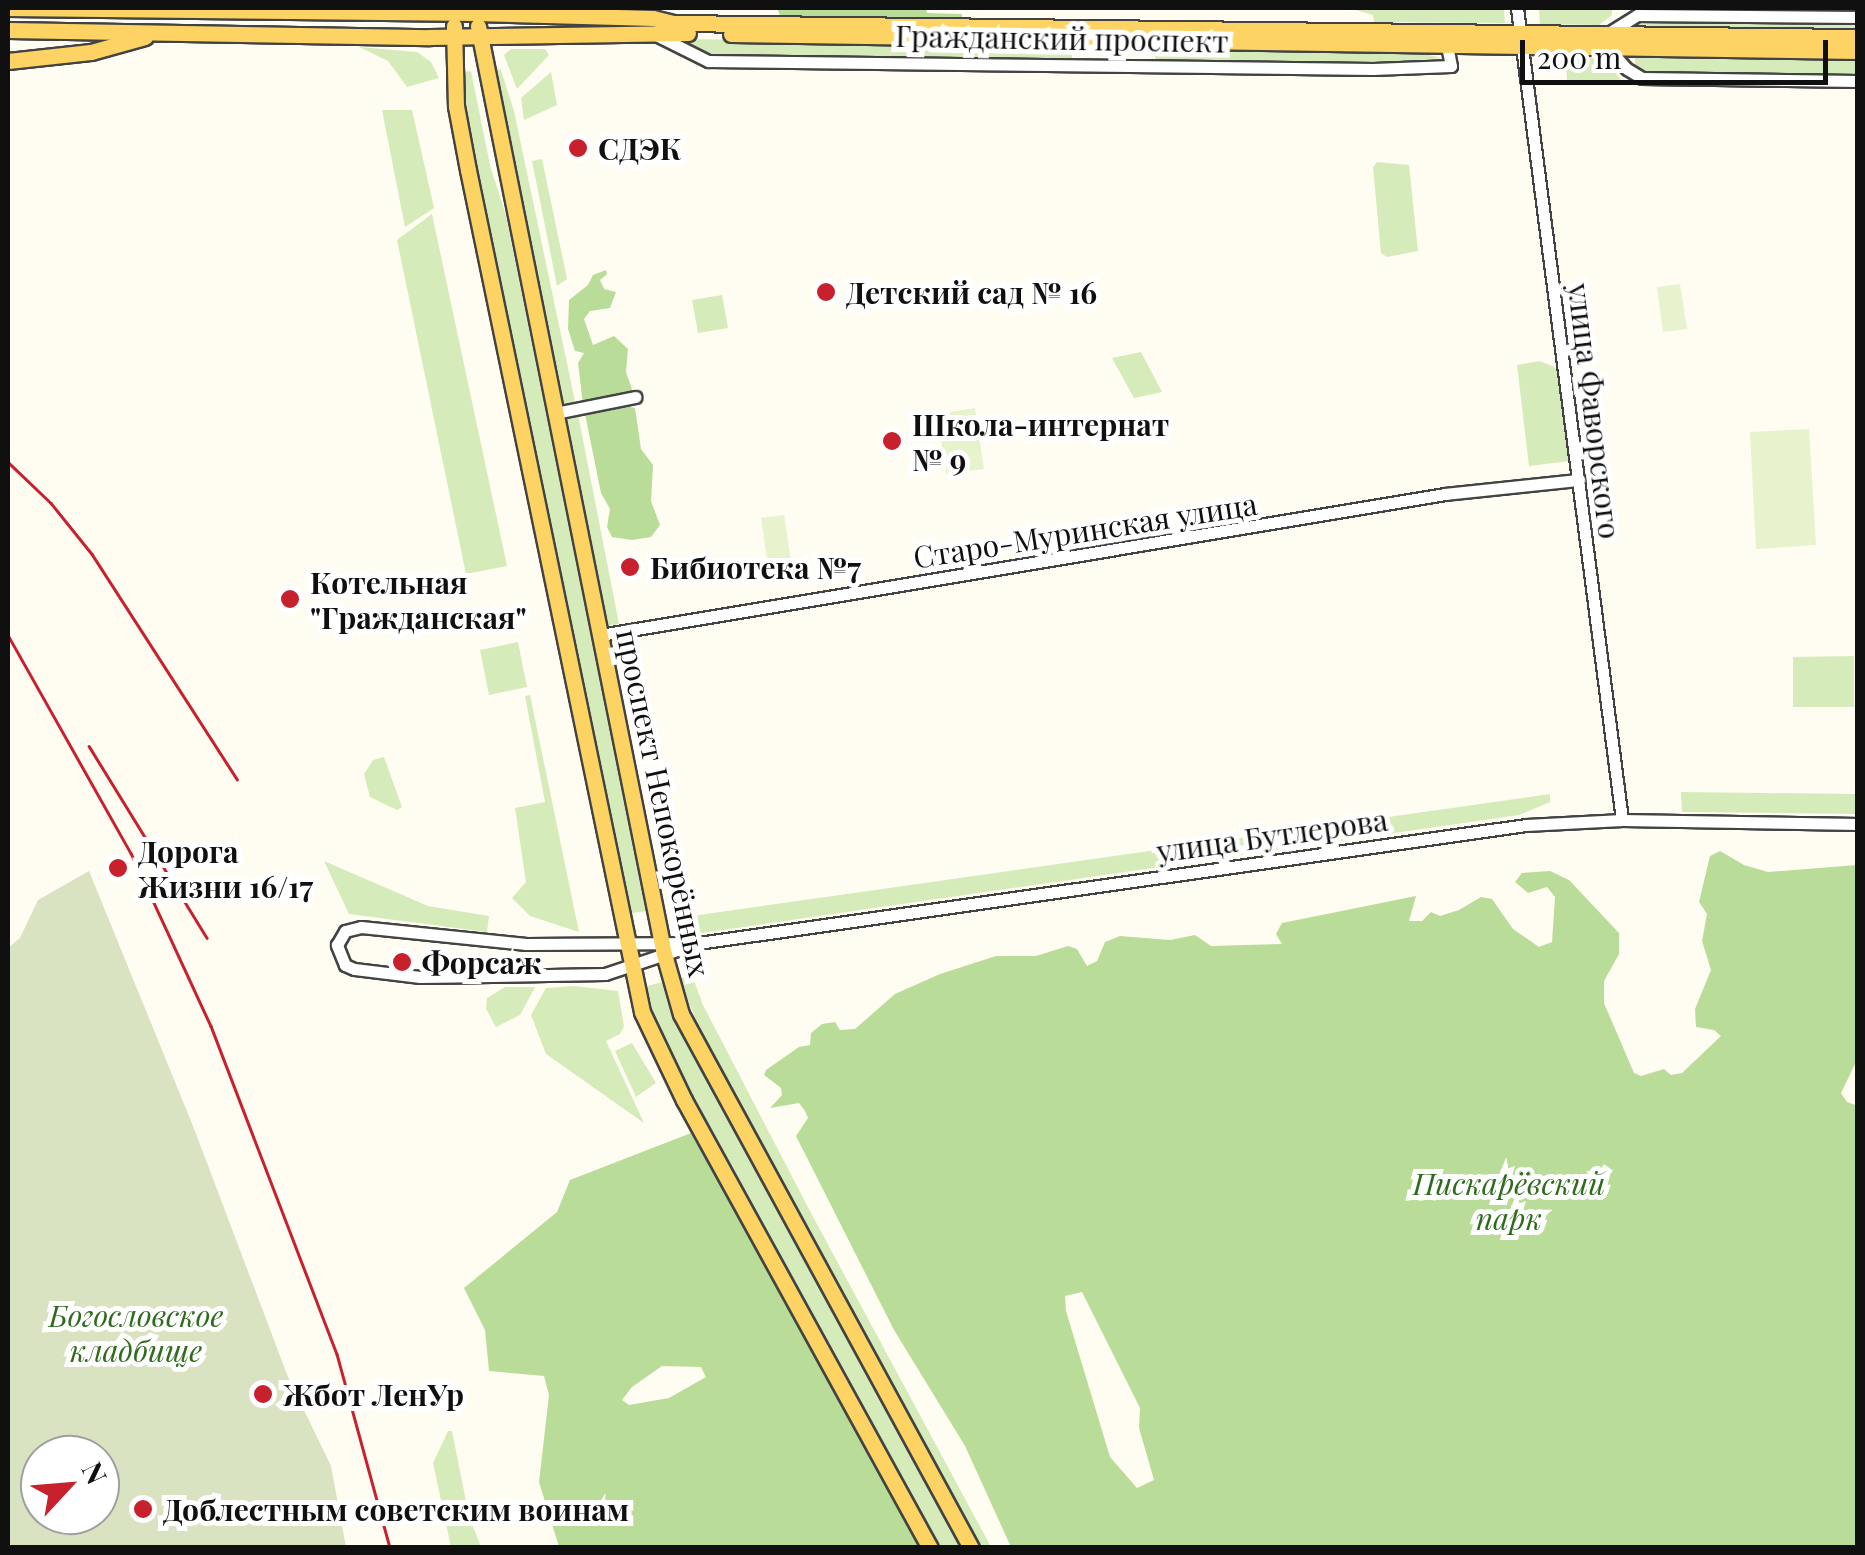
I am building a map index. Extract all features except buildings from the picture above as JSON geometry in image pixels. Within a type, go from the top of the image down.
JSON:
[{"type":"main road","name":"Гражданский проспект","points":[[8,8],[476,10],[653,18],[673,23],[1522,40],[1858,38]]},
{"type":"main road","points":[[454,10],[456,106],[468,170],[642,1012],[660,1056],[930,1548]]},
{"type":"main road","name":"проспект Непокорённых","points":[[476,10],[664,948],[689,1031],[971,1548]]},
{"type":"main road","name":"Гражданский проспект","points":[[8,30],[453,36],[656,34],[1447,46],[1522,40]]},
{"type":"main road","points":[[89,31],[98,40],[91,52]]},
{"type":"main road","points":[[8,61],[91,52],[158,32]]},
{"type":"main road","name":"Гражданский проспект","points":[[1607,40],[1858,50]]},
{"type":"street","name":"улица Фаворского","points":[[1516,8],[1622,820]]},
{"type":"street","points":[[1858,16],[1637,15],[1607,40],[1627,70],[1642,78],[1858,81]]},
{"type":"street","name":"Гражданский проспект","points":[[656,34],[708,61],[1374,69],[1451,66],[1447,46]]},
{"type":"street","points":[[555,414],[635,398]]},
{"type":"street","name":"Старо-Муринская улица","points":[[600,635],[1445,494],[1579,480]]},
{"type":"street","name":"улица Бутлерова","points":[[664,948],[605,974],[420,976],[354,968],[339,957],[337,945],[345,932],[362,927],[463,940],[625,943],[664,948],[1486,829],[1622,820],[1858,824]]},
{"type":"green space","points":[[777,8],[926,8],[927,13],[962,14],[962,20],[781,18]]},
{"type":"green space","points":[[1349,8],[1504,8],[1505,23],[1374,22],[1373,15]]},
{"type":"green space","points":[[1539,8],[1612,8],[1612,15],[1599,25],[1540,24]]},
{"type":"green space","points":[[1857,22],[1858,33],[1629,30],[1628,23]]},
{"type":"green space","points":[[685,39],[1072,44],[1072,60],[717,56],[685,43]]},
{"type":"green space","points":[[1152,46],[1406,50],[1442,58],[1372,64],[1156,61]]},
{"type":"green space","points":[[359,47],[417,52],[431,62],[439,78],[407,87],[388,61]]},
{"type":"green space","points":[[511,49],[545,49],[549,55],[517,89],[504,55]]},
{"type":"green space","points":[[1550,54],[1604,56],[1622,82],[1567,82],[1566,59],[1547,58]]},
{"type":"green space","points":[[1635,55],[1857,56],[1857,76],[1647,73],[1635,69]]},
{"type":"green space","points":[[493,67],[501,70],[514,111],[576,406],[562,408]]},
{"type":"green space","points":[[471,71],[490,165],[506,216],[647,911],[627,914],[468,127],[463,72]]},
{"type":"green space","points":[[551,72],[557,105],[524,120],[521,98]]},
{"type":"green space","points":[[382,110],[412,110],[434,208],[405,227]]},
{"type":"green space","points":[[542,159],[567,279],[557,286],[532,161]]},
{"type":"green space","points":[[1377,162],[1409,165],[1418,251],[1387,257],[1381,253],[1373,167]]},
{"type":"green space","points":[[432,214],[507,566],[466,574],[397,240]]},
{"type":"green space","points":[[606,270],[600,280],[604,289],[616,292],[610,308],[590,311],[584,319],[593,345],[614,336],[628,349],[626,372],[632,389],[622,405],[635,408],[641,449],[653,465],[651,501],[660,525],[651,537],[632,540],[612,537],[607,527],[610,509],[601,493],[583,404],[578,363],[584,353],[575,351],[568,329],[569,300],[588,285],[593,275]]},
{"type":"green space","points":[[1680,284],[1687,329],[1663,332],[1657,287]]},
{"type":"green space","points":[[722,295],[728,328],[698,333],[692,300]]},
{"type":"green space","points":[[1141,352],[1162,392],[1134,398],[1112,358]]},
{"type":"green space","points":[[1540,361],[1554,367],[1559,375],[1570,461],[1529,466],[1517,365]]},
{"type":"green space","points":[[975,408],[984,469],[946,474],[937,414]]},
{"type":"green space","points":[[578,414],[619,624],[606,626],[564,416]]},
{"type":"green space","points":[[1809,429],[1816,545],[1756,549],[1750,432]]},
{"type":"green space","points":[[784,515],[792,568],[769,572],[761,518]]},
{"type":"green space","points":[[518,642],[527,687],[489,695],[480,650]]},
{"type":"green space","points":[[1854,656],[1854,707],[1793,707],[1793,657]]},
{"type":"green space","points":[[530,695],[579,932],[530,916],[512,898],[526,882],[515,808],[545,802],[525,696]]},
{"type":"green space","points":[[384,757],[402,807],[397,810],[370,797],[364,774],[373,760]]},
{"type":"green space","points":[[1681,792],[1857,794],[1857,814],[1682,812]]},
{"type":"green space","points":[[1550,794],[1550,802],[1519,815],[688,935],[685,917]]},
{"type":"green space","name":"Пискарёвский парк","points":[[1720,851],[1744,865],[1768,872],[1857,865],[1857,1060],[1841,1093],[1847,1102],[1858,1106],[1857,1547],[1011,1547],[965,1446],[894,1330],[796,1136],[808,1118],[805,1111],[799,1103],[770,1108],[782,1095],[781,1088],[764,1075],[766,1070],[799,1047],[810,1045],[811,1033],[822,1024],[835,1022],[840,1030],[855,1029],[895,994],[940,974],[996,956],[1036,956],[1068,946],[1077,949],[1087,966],[1097,961],[1105,942],[1120,936],[1170,940],[1195,935],[1211,946],[1282,944],[1276,934],[1282,923],[1416,896],[1409,921],[1422,921],[1431,912],[1440,916],[1481,897],[1492,899],[1513,929],[1539,947],[1552,942],[1555,897],[1547,887],[1528,893],[1515,882],[1522,873],[1550,871],[1569,880],[1619,933],[1619,954],[1604,981],[1604,1003],[1634,1073],[1641,1076],[1664,1069],[1671,1075],[1682,1073],[1721,1036],[1714,1030],[1696,1027],[1695,1009],[1711,970],[1702,941],[1707,914],[1699,902],[1710,856]],"holes":[[[1082,1292],[1140,1408],[1139,1428],[1154,1480],[1137,1488],[1110,1457],[1066,1311],[1065,1296]]]},
{"type":"green space","points":[[324,861],[428,906],[489,916],[487,932],[349,914]]},
{"type":"green space","name":"Богословское кладбище","points":[[89,871],[193,1126],[288,1377],[331,1466],[346,1547],[8,1547],[8,948],[20,938],[38,900]]},
{"type":"green space","points":[[692,975],[703,1005],[811,1213],[991,1547],[982,1547],[705,1042],[679,979]]},
{"type":"green space","points":[[663,982],[687,1045],[962,1547],[940,1547],[669,1052],[643,987]]},
{"type":"green space","points":[[574,986],[618,991],[624,1026],[620,1034],[606,1041],[644,1123],[546,1054],[531,1015],[546,988]]},
{"type":"green space","points":[[505,987],[535,987],[520,1015],[496,1027],[486,1009],[487,998]]},
{"type":"green space","points":[[632,1043],[656,1083],[636,1097],[615,1051]]},
{"type":"green space","points":[[691,1133],[920,1547],[559,1547],[539,1482],[549,1395],[544,1376],[489,1371],[485,1330],[464,1288],[557,1212],[570,1180]],"holes":[[[662,1366],[701,1367],[706,1377],[669,1398],[629,1405],[622,1400],[632,1387]]]},
{"type":"green space","points":[[448,1431],[452,1431],[469,1516],[481,1547],[451,1547],[433,1463]]},
{"type":"railway","points":[[8,462],[51,503],[92,554],[237,779]]},
{"type":"railway","points":[[8,635],[131,853],[211,1026],[337,1354],[390,1548]]},
{"type":"railway","points":[[89,746],[207,938]]},
{"type":"place","name":"СДЭК","points":[[578,148]]},
{"type":"place","name":"Детский сад № 16","points":[[826,292]]},
{"type":"place","name":"Школа-интернат № 9","points":[[892,441]]},
{"type":"place","name":"Бибиотека №7","points":[[630,567]]},
{"type":"place","name":"Котельная \"Гражданская\"","points":[[290,599]]},
{"type":"place","name":"Дорога Жизни 16/17","points":[[118,868]]},
{"type":"place","name":"Форсаж","points":[[402,962]]},
{"type":"place","name":"Жбот ЛенУр","points":[[263,1394]]},
{"type":"place","name":"Доблестным советским воинам","points":[[143,1509]]}]
